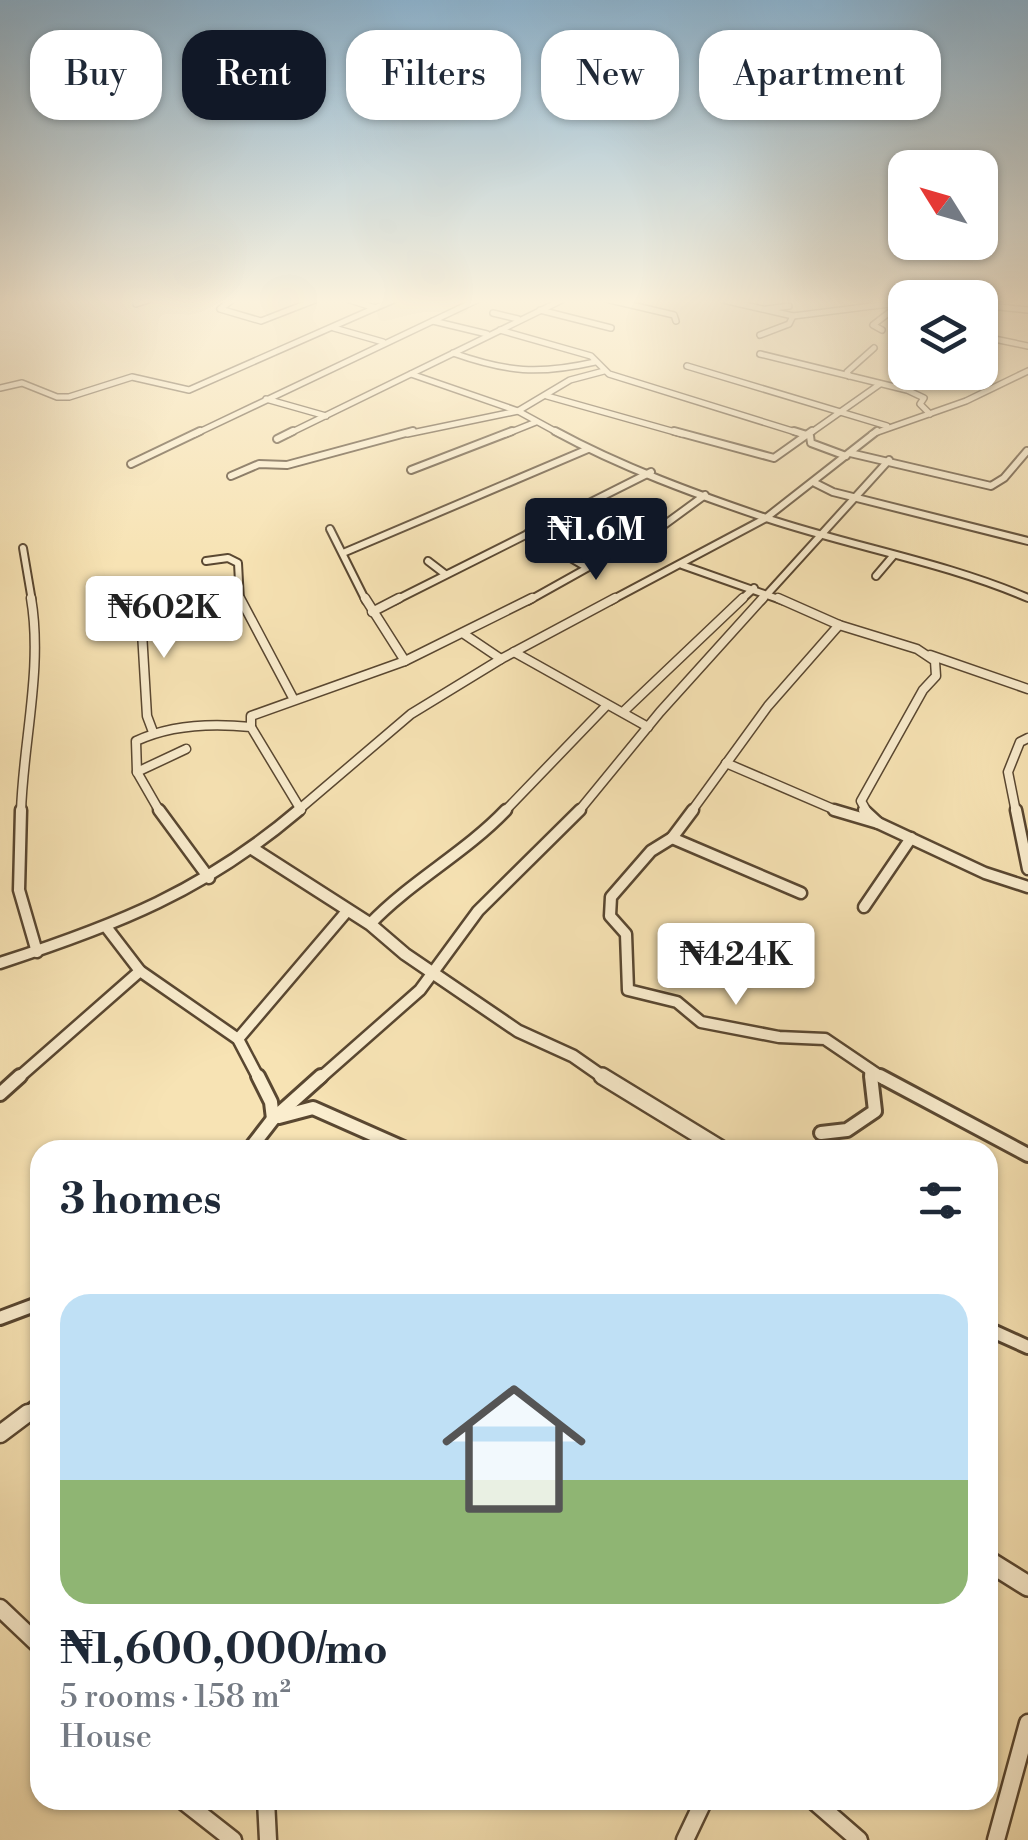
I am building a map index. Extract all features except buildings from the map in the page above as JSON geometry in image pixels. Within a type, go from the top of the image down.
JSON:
[{"type":"street","points":[[29,386],[57,397],[104,386]]},
{"type":"street","points":[[171,386],[189,390],[198,386]]},
{"type":"street","points":[[131,464],[290,386]]},
{"type":"street","points":[[278,439],[387,386]]},
{"type":"street","points":[[446,386],[518,410],[588,449],[766,518],[991,582],[1028,598]]},
{"type":"street","points":[[231,476],[259,464],[287,466],[391,440],[428,426],[518,410],[561,386]]},
{"type":"street","points":[[649,386],[810,436]]},
{"type":"street","points":[[755,386],[887,426]]},
{"type":"street","points":[[546,396],[599,405],[740,454],[774,458],[877,386]]},
{"type":"street","points":[[886,386],[924,398],[920,404],[930,414]]},
{"type":"street","points":[[0,962],[108,928],[209,878],[253,849],[401,722],[514,652],[766,518],[866,437],[993,386]]},
{"type":"street","points":[[264,398],[327,416]]},
{"type":"street","points":[[412,470],[536,422]]},
{"type":"street","points":[[810,436],[810,442],[848,455],[889,460],[991,486],[1004,478],[1026,452]]},
{"type":"street","points":[[342,553],[506,487],[588,449]]},
{"type":"street","points":[[257,1140],[273,1119],[420,990],[478,911],[572,821],[648,727],[889,460]]},
{"type":"street","points":[[372,612],[651,472]]},
{"type":"street","points":[[815,482],[833,492],[1028,541]]},
{"type":"street","points":[[300,810],[251,727],[252,716],[293,698],[405,662],[464,634],[664,525],[704,495]]},
{"type":"street","points":[[330,529],[372,612],[405,662]]},
{"type":"street","points":[[528,533],[586,567]]},
{"type":"street","points":[[23,548],[37,633],[22,765],[19,890],[38,952]]},
{"type":"street","points":[[876,576],[894,556]]},
{"type":"street","points":[[206,560],[228,558],[238,563],[240,602],[293,698]]},
{"type":"street","points":[[428,561],[444,574]]},
{"type":"street","points":[[682,565],[754,588],[839,626],[1028,689]]},
{"type":"street","points":[[622,712],[754,588]]},
{"type":"street","points":[[140,599],[147,716],[152,732]]},
{"type":"street","points":[[839,626],[768,706],[672,838],[650,852],[611,897],[610,916],[626,934],[628,990],[677,1002],[701,1022],[779,1037],[825,1039],[870,1070],[1028,1155]]},
{"type":"street","points":[[464,634],[502,659]]},
{"type":"street","points":[[514,652],[648,727]]},
{"type":"street","points":[[878,824],[861,801],[923,690],[936,676],[934,661],[929,656]]},
{"type":"street","points":[[370,924],[391,902],[476,840],[607,704]]},
{"type":"street","points":[[209,878],[162,815],[137,772],[136,741],[152,732],[216,723],[251,727]]},
{"type":"street","points":[[1028,738],[1020,742],[1008,772],[1015,790],[1028,870]]},
{"type":"street","points":[[137,772],[186,749]]},
{"type":"street","points":[[726,763],[839,812],[912,838],[985,874],[1028,888]]},
{"type":"street","points":[[1015,790],[1028,786]]},
{"type":"street","points":[[672,838],[801,893]]},
{"type":"street","points":[[864,907],[912,838]]},
{"type":"street","points":[[253,849],[370,924],[518,1031],[573,1056],[626,1094],[705,1140]]},
{"type":"street","points":[[238,1039],[348,910]]},
{"type":"street","points":[[108,928],[140,971],[238,1039],[271,1102],[273,1119]]},
{"type":"street","points":[[0,1094],[140,971]]},
{"type":"street","points":[[821,1133],[847,1130],[875,1110],[870,1070]]},
{"type":"street","points":[[273,1119],[312,1108],[385,1140]]},
{"type":"street","points":[[0,1318],[30,1307]]},
{"type":"street","points":[[998,1334],[1028,1347]]},
{"type":"street","points":[[0,1434],[30,1412]]},
{"type":"street","points":[[998,1567],[1028,1586]]},
{"type":"street","points":[[0,1608],[30,1636]]},
{"type":"street","points":[[996,1840],[1028,1723]]},
{"type":"street","points":[[195,1810],[233,1840]]},
{"type":"street","points":[[266,1810],[268,1840]]},
{"type":"street","points":[[685,1840],[699,1810]]},
{"type":"street","points":[[824,1810],[859,1840]]}]
